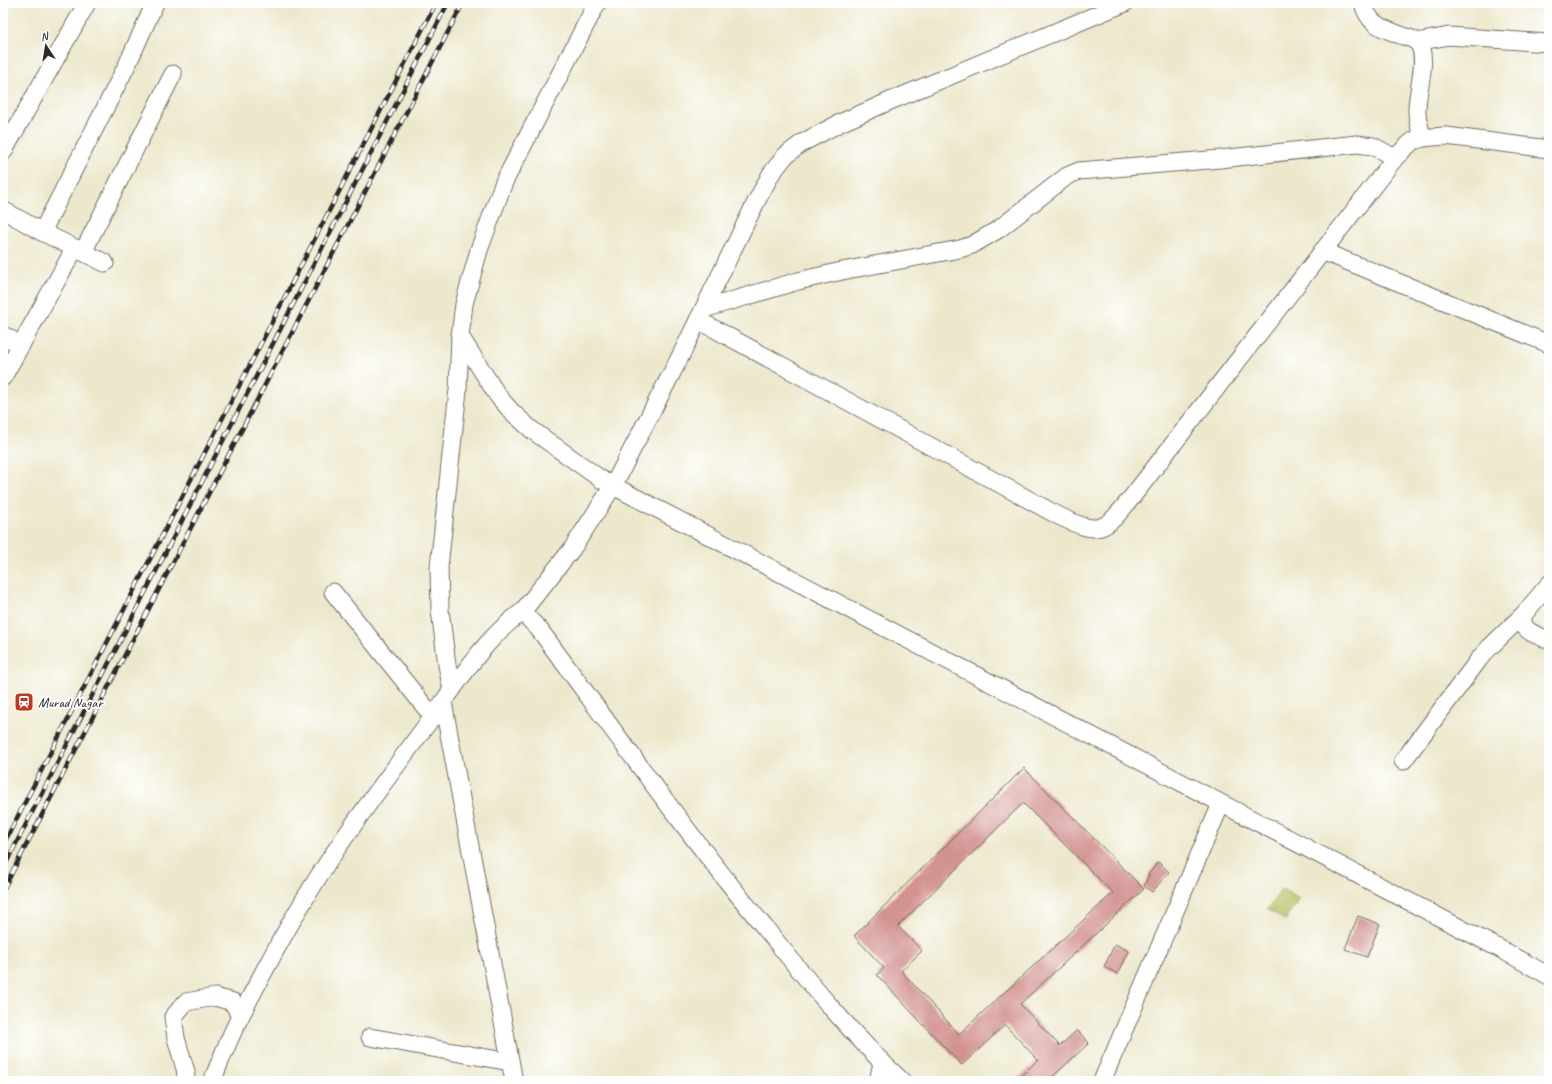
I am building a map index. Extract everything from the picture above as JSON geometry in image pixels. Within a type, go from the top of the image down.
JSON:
[{"type":"street","points":[[3,152],[87,3]]},
{"type":"street","points":[[42,232],[123,72],[155,3]]},
{"type":"street","points":[[514,1081],[448,696],[447,665],[440,610],[439,567],[458,390],[460,336],[464,304],[478,250],[504,182],[597,3]]},
{"type":"street","points":[[212,1081],[240,1017],[283,936],[327,863],[369,802],[480,653],[510,620],[522,612],[572,549],[613,486],[771,174],[785,156],[802,143],[840,123],[1125,3]]},
{"type":"street","points":[[1363,3],[1367,14],[1377,26],[1417,42],[1449,36],[1549,43]]},
{"type":"street","points":[[1417,42],[1420,48],[1422,61],[1417,102],[1417,117],[1423,138]]},
{"type":"street","points":[[3,377],[79,250],[173,74]]},
{"type":"street","points":[[701,314],[1057,515],[1087,528],[1098,528],[1105,526],[1115,519],[1124,508],[1322,251],[1395,158],[1406,147],[1414,141],[1423,138],[1446,136],[1549,149]]},
{"type":"street","points":[[701,314],[798,281],[842,271],[948,252],[966,247],[999,229],[1067,176],[1079,171],[1220,159],[1357,144],[1373,146],[1395,158]]},
{"type":"street","points":[[3,210],[42,232],[105,263]]},
{"type":"street","points":[[1322,251],[1549,344]]},
{"type":"street","points":[[3,335],[21,345]]},
{"type":"street","points":[[460,336],[498,396],[512,412],[532,430],[589,472],[613,486],[1506,952],[1549,976]]},
{"type":"street","points":[[1403,762],[1480,658],[1524,614],[1549,584]]},
{"type":"street","points":[[333,592],[433,717]]},
{"type":"street","points":[[522,612],[539,629],[738,896],[809,982],[867,1048],[902,1081]]},
{"type":"street","points":[[1524,614],[1522,620],[1523,625],[1527,630],[1549,640]]},
{"type":"street","points":[[1102,1081],[1221,804]]},
{"type":"street","points":[[185,1081],[186,1072],[176,1038],[173,1017],[186,1002],[214,997],[233,1002],[240,1017]]},
{"type":"street","points":[[370,1037],[510,1062]]},
{"type":"street","points":[[878,1081],[882,1063]]},
{"type":"green space","points":[[1282,889],[1299,899],[1285,920],[1268,909]]},
{"type":"building","points":[[1024,768],[1144,889],[1020,1004],[1060,1046],[1077,1030],[1089,1043],[1048,1081],[1015,1081],[1038,1060],[1005,1025],[962,1065],[877,975],[884,968],[854,936]],"holes":[[[1023,803],[1113,893],[959,1034],[901,971],[922,951],[898,926]]]},
{"type":"building","points":[[1158,862],[1169,872],[1152,892],[1144,886],[1148,875]]},
{"type":"building","points":[[1358,916],[1380,924],[1367,957],[1345,949]]},
{"type":"building","points":[[1115,944],[1129,951],[1118,974],[1104,967]]},
{"type":"railway","points":[[3,845],[436,3]]},
{"type":"railway","points":[[3,869],[448,3]]},
{"type":"railway","points":[[3,890],[463,3]]},
{"type":"place","name":"Murad Nagar","points":[[24,702]]}]
